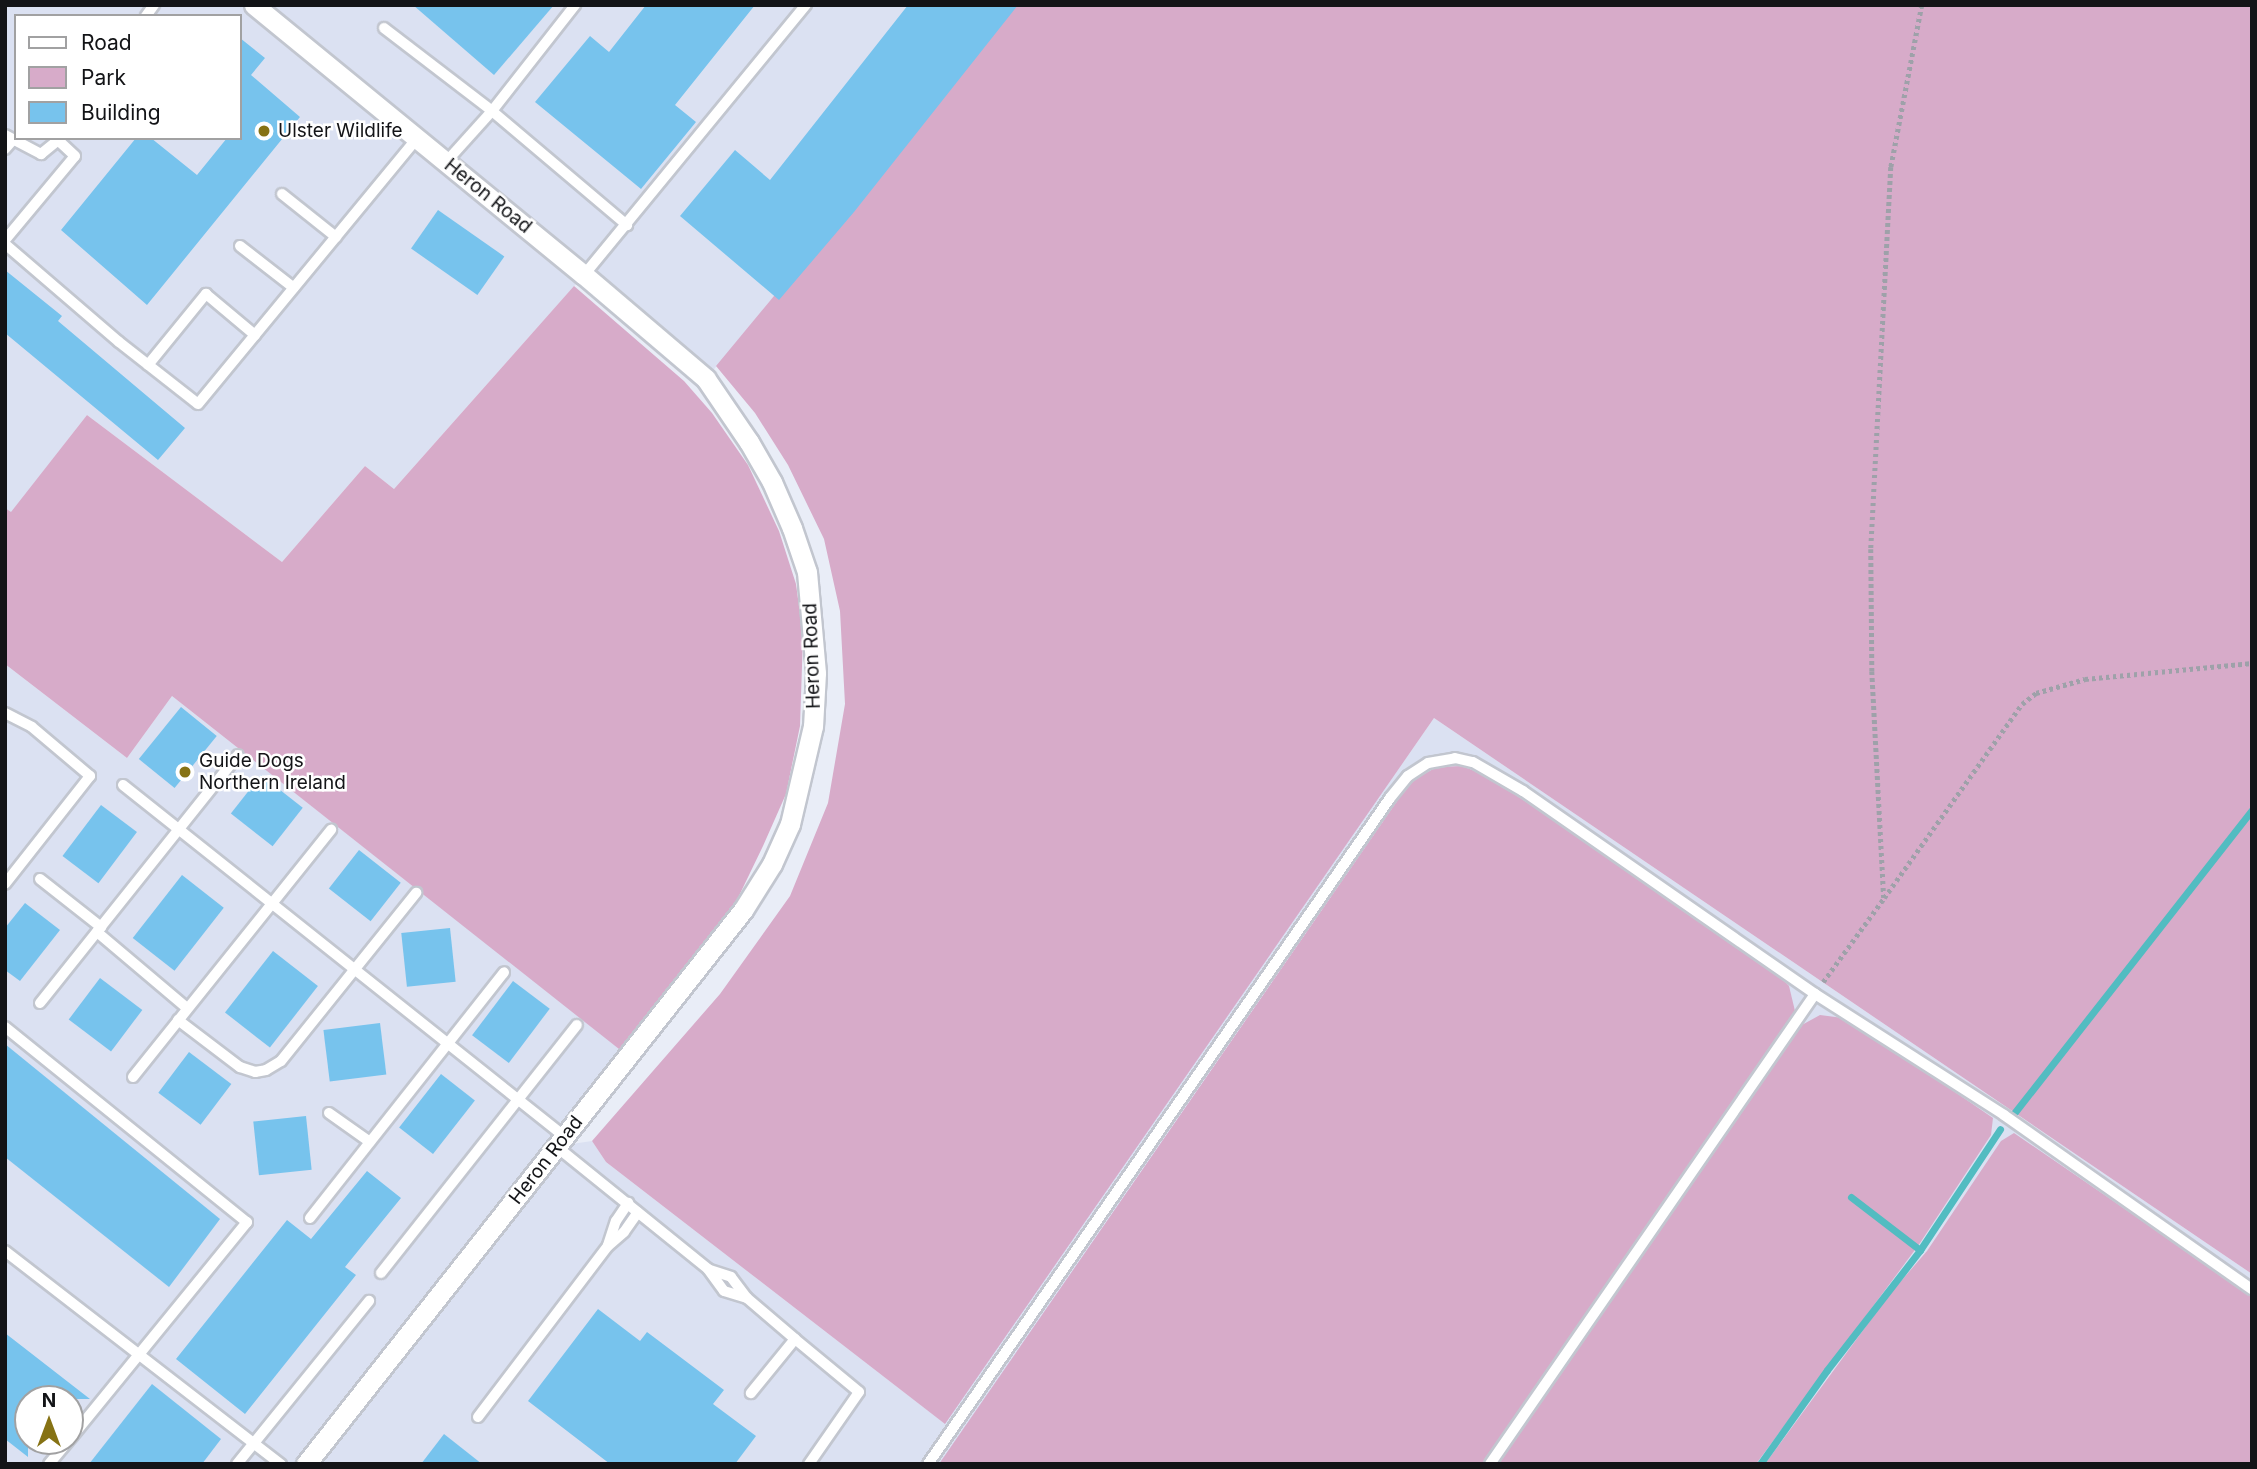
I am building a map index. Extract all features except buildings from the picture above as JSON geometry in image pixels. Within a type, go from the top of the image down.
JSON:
[{"type":"street","name":"Heron Road","points":[[254,5],[584,275],[706,379],[750,442],[772,482],[807,572],[816,673],[813,726],[800,785],[790,824],[772,864],[710,955],[306,1464]]},
{"type":"lane","points":[[446,162],[492,111],[575,5]]},
{"type":"lane","points":[[584,275],[628,225],[806,5]]},
{"type":"lane","points":[[384,28],[492,111],[628,225]]},
{"type":"lane","points":[[5,149],[9,138],[41,154],[59,140]]},
{"type":"lane","points":[[61,140],[75,156],[5,242],[148,365],[198,404],[416,138]]},
{"type":"lane","points":[[282,194],[336,237]]},
{"type":"lane","points":[[240,246],[294,288]]},
{"type":"lane","points":[[148,365],[206,294],[255,335]]},
{"type":"lane","points":[[5,713],[32,727],[90,776],[5,884]]},
{"type":"lane","points":[[40,1003],[237,755]]},
{"type":"lane","points":[[928,1464],[1390,799],[1408,776],[1428,763],[1455,758],[1474,762],[1523,791],[1815,994],[2004,1115],[2252,1289]]},
{"type":"lane","points":[[123,785],[519,1098],[628,1203],[708,1269],[724,1290],[747,1298],[859,1392],[809,1464]]},
{"type":"lane","points":[[133,1076],[331,830]]},
{"type":"lane","points":[[40,879],[187,1008]]},
{"type":"lane","points":[[178,1020],[240,1067],[255,1072],[266,1070],[281,1061],[416,893]]},
{"type":"lane","points":[[310,1218],[504,972]]},
{"type":"lane","points":[[1490,1464],[1815,994]]},
{"type":"lane","points":[[381,1273],[577,1024]]},
{"type":"lane","points":[[5,1027],[247,1222],[84,1422]]},
{"type":"lane","points":[[329,1113],[370,1142]]},
{"type":"lane","points":[[608,1246],[616,1221],[628,1203]]},
{"type":"lane","points":[[478,1418],[608,1246],[624,1232],[638,1212]]},
{"type":"lane","points":[[5,1251],[138,1357],[281,1464]]},
{"type":"lane","points":[[237,1464],[369,1301]]},
{"type":"lane","points":[[751,1393],[795,1339]]},
{"type":"path","points":[[1884,898],[1872,671],[1871,549],[1891,167],[1922,5]]},
{"type":"path","points":[[1822,984],[2022,704],[2036,693],[2085,679],[2252,663]]},
{"type":"shaded area","points":[[5,5],[1015,5],[706,379],[584,275],[394,489],[365,466],[282,562],[87,415],[11,513],[5,508]]},
{"type":"shaded area","points":[[5,664],[127,758],[172,696],[629,1056],[558,1146],[592,1141],[606,1162],[944,1423],[1434,718],[2252,1274],[2252,1464],[5,1464]]},
{"type":"green space","points":[[1015,5],[2252,5],[2252,1274],[1434,718],[945,1424],[606,1162],[592,1141],[720,994],[790,896],[828,803],[845,704],[840,611],[824,539],[788,465],[755,413],[716,366]]},
{"type":"green space","points":[[574,286],[684,381],[712,413],[748,465],[779,531],[796,584],[803,636],[800,726],[786,794],[763,846],[736,902],[619,1049],[172,696],[127,758],[5,664],[5,508],[11,512],[87,415],[282,562],[365,466],[394,489]]},
{"type":"green space","points":[[1462,766],[1490,777],[1780,976],[1789,986],[1795,1011],[1482,1464],[939,1464],[1411,781],[1437,767]]},
{"type":"green space","points":[[1820,1015],[1843,1018],[1872,1035],[1993,1118],[1991,1135],[1920,1243],[1756,1464],[1494,1464],[1800,1026]]},
{"type":"green space","points":[[2014,1133],[2252,1296],[2252,1464],[1765,1464],[1889,1295],[1927,1251],[2001,1141]]},
{"type":"waterway","points":[[2015,1112],[2252,810]]},
{"type":"waterway","points":[[1920,1250],[2000,1129]]},
{"type":"waterway","points":[[1760,1464],[1827,1370],[1920,1250],[1851,1197]]},
{"type":"place","name":"Ulster Wildlife","points":[[264,131]]},
{"type":"place","name":"Guide Dogs Northern Ireland","points":[[185,772]]}]
